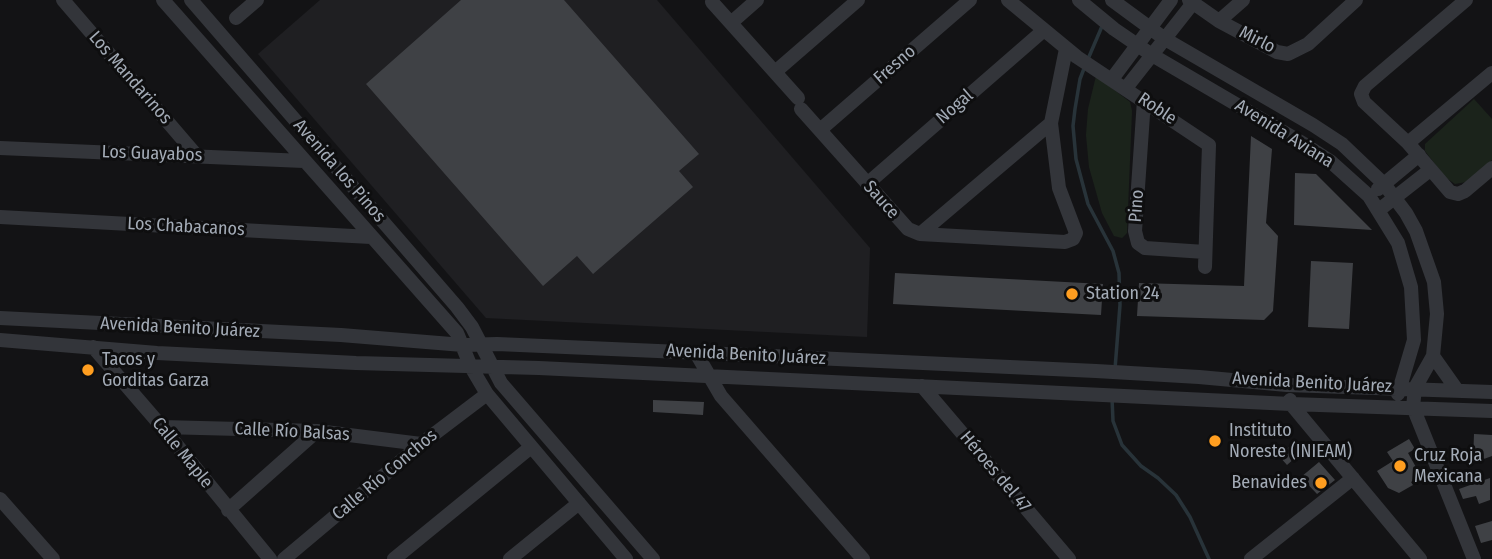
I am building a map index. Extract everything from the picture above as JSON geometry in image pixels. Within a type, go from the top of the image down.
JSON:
[{"type":"street","name":"Los Mandarinos","points":[[63,0],[197,156]]},
{"type":"street","name":"Avenida los Pinos","points":[[163,0],[433,304],[457,333],[463,345]]},
{"type":"street","name":"Avenida los Pinos","points":[[191,0],[457,307],[482,345],[501,383],[653,559]]},
{"type":"street","points":[[236,18],[257,0]]},
{"type":"street","points":[[732,22],[757,0]]},
{"type":"street","points":[[775,72],[858,0]]},
{"type":"street","name":"Fresno","points":[[820,130],[970,0]]},
{"type":"street","name":"Roble","points":[[1008,0],[1071,53],[1209,145],[1205,267]]},
{"type":"street","name":"Avenida Aviana","points":[[1112,0],[1165,39],[1342,144],[1395,198],[1416,231],[1434,282],[1437,314],[1433,356],[1394,406]]},
{"type":"street","points":[[1112,79],[1171,0]]},
{"type":"street","points":[[1219,21],[1242,0]]},
{"type":"street","name":"Mirlo","points":[[1191,1],[1219,21],[1277,52],[1288,54],[1308,44],[1356,0]]},
{"type":"street","points":[[1466,0],[1365,86],[1361,94],[1364,102],[1408,143],[1450,192],[1458,194],[1465,191],[1492,168]]},
{"type":"street","points":[[1126,88],[1191,1]]},
{"type":"street","name":"Sauce","points":[[712,2],[775,72],[820,130],[901,222],[908,229],[920,234]]},
{"type":"street","name":"Avenida Aviana","points":[[1084,5],[1152,55],[1330,161],[1369,197],[1398,243],[1411,287],[1414,340],[1408,388]]},
{"type":"street","name":"Nogal","points":[[867,184],[1044,30]]},
{"type":"street","points":[[920,234],[1065,242],[1073,239],[1076,233],[1059,188],[1051,123],[1071,53]]},
{"type":"street","points":[[1408,143],[1492,73]]},
{"type":"street","name":"Pino","points":[[1144,100],[1135,231],[1138,243],[1145,248],[1205,251]]},
{"type":"street","points":[[920,234],[1051,123]]},
{"type":"street","name":"Los Guayabos","points":[[0,148],[304,161]]},
{"type":"street","points":[[1369,197],[1419,155]]},
{"type":"street","points":[[1379,210],[1430,170]]},
{"type":"street","name":"Los Chabacanos","points":[[0,217],[371,237]]},
{"type":"street","name":"Avenida Benito Juárez","points":[[0,318],[341,335],[463,345],[696,352],[1096,371],[1287,385],[1492,392]]},
{"type":"street","name":"Avenida Benito Juárez","points":[[0,340],[356,363],[491,366],[1492,411]]},
{"type":"street","points":[[463,345],[471,367],[487,394],[624,558]]},
{"type":"street","name":"Calle Maple","points":[[93,347],[270,559]]},
{"type":"street","points":[[696,352],[721,396],[863,559]]},
{"type":"street","points":[[1433,356],[1457,390]]},
{"type":"street","points":[[1287,385],[1291,404],[1420,559]]},
{"type":"street","name":"Héroes del 47","points":[[922,386],[1069,559]]},
{"type":"street","points":[[1408,388],[1413,407],[1474,559]]},
{"type":"street","name":"Calle Río Conchos","points":[[284,559],[421,444],[487,394]]},
{"type":"street","name":"Calle Río Balsas","points":[[162,427],[317,431],[421,444]]},
{"type":"street","points":[[228,510],[317,431]]},
{"type":"street","points":[[394,559],[531,447]]},
{"type":"street","points":[[1251,559],[1353,478]]},
{"type":"street","points":[[0,499],[53,559]]},
{"type":"street","points":[[510,559],[579,503]]},
{"type":"shaded area","points":[[320,0],[657,0],[870,248],[867,337],[486,318],[258,54]]},
{"type":"shaded area","points":[[1096,76],[1130,102],[1132,111],[1127,233],[1122,238],[1114,236],[1102,213],[1089,167],[1086,135],[1088,109]]},
{"type":"shaded area","points":[[1474,99],[1492,119],[1492,160],[1466,182],[1455,184],[1445,177],[1425,151],[1425,144]]},
{"type":"building","points":[[461,0],[564,0],[699,154],[679,171],[693,187],[593,274],[577,256],[543,286],[366,84]]},
{"type":"building","points":[[1251,136],[1272,149],[1266,223],[1278,236],[1273,311],[1264,320],[1137,316],[1139,283],[1244,286]]},
{"type":"building","points":[[1295,173],[1316,174],[1372,230],[1294,225]]},
{"type":"building","points":[[1311,261],[1353,263],[1349,329],[1308,327]]},
{"type":"building","points":[[895,273],[1103,284],[1101,315],[893,304]]},
{"type":"building","points":[[653,400],[704,402],[703,415],[653,412]]},
{"type":"building","points":[[1474,434],[1492,435],[1492,456],[1473,463]]},
{"type":"building","name":"Cruz Roja Mexicana","points":[[1409,439],[1415,449],[1408,453],[1421,476],[1411,482],[1413,485],[1399,493],[1388,488],[1377,471],[1393,461],[1387,452]]},
{"type":"building","points":[[1296,440],[1305,449],[1287,465],[1279,456]]},
{"type":"building","name":"Benavides","points":[[1319,462],[1335,480],[1317,494],[1301,477]]},
{"type":"building","points":[[1490,478],[1490,500],[1479,504],[1476,496],[1463,499],[1459,489]]},
{"type":"building","points":[[1492,521],[1492,540],[1481,543],[1475,526]]},
{"type":"waterway","points":[[1088,59],[1103,24]]},
{"type":"waterway","points":[[1085,66],[1080,79],[1073,126],[1076,159],[1088,204],[1113,251],[1119,273],[1120,305],[1115,369]]},
{"type":"waterway","points":[[1112,398],[1113,421],[1122,445],[1141,466],[1176,495],[1190,517],[1209,559]]},
{"type":"place","name":"Station 24","points":[[1072,294]]},
{"type":"place","name":"Tacos y Gorditas Garza","points":[[88,370]]},
{"type":"place","name":"Instituto Noreste (INIEAM)","points":[[1215,441]]},
{"type":"place","name":"Cruz Roja Mexicana","points":[[1400,466]]},
{"type":"place","name":"Benavides","points":[[1321,483]]}]
